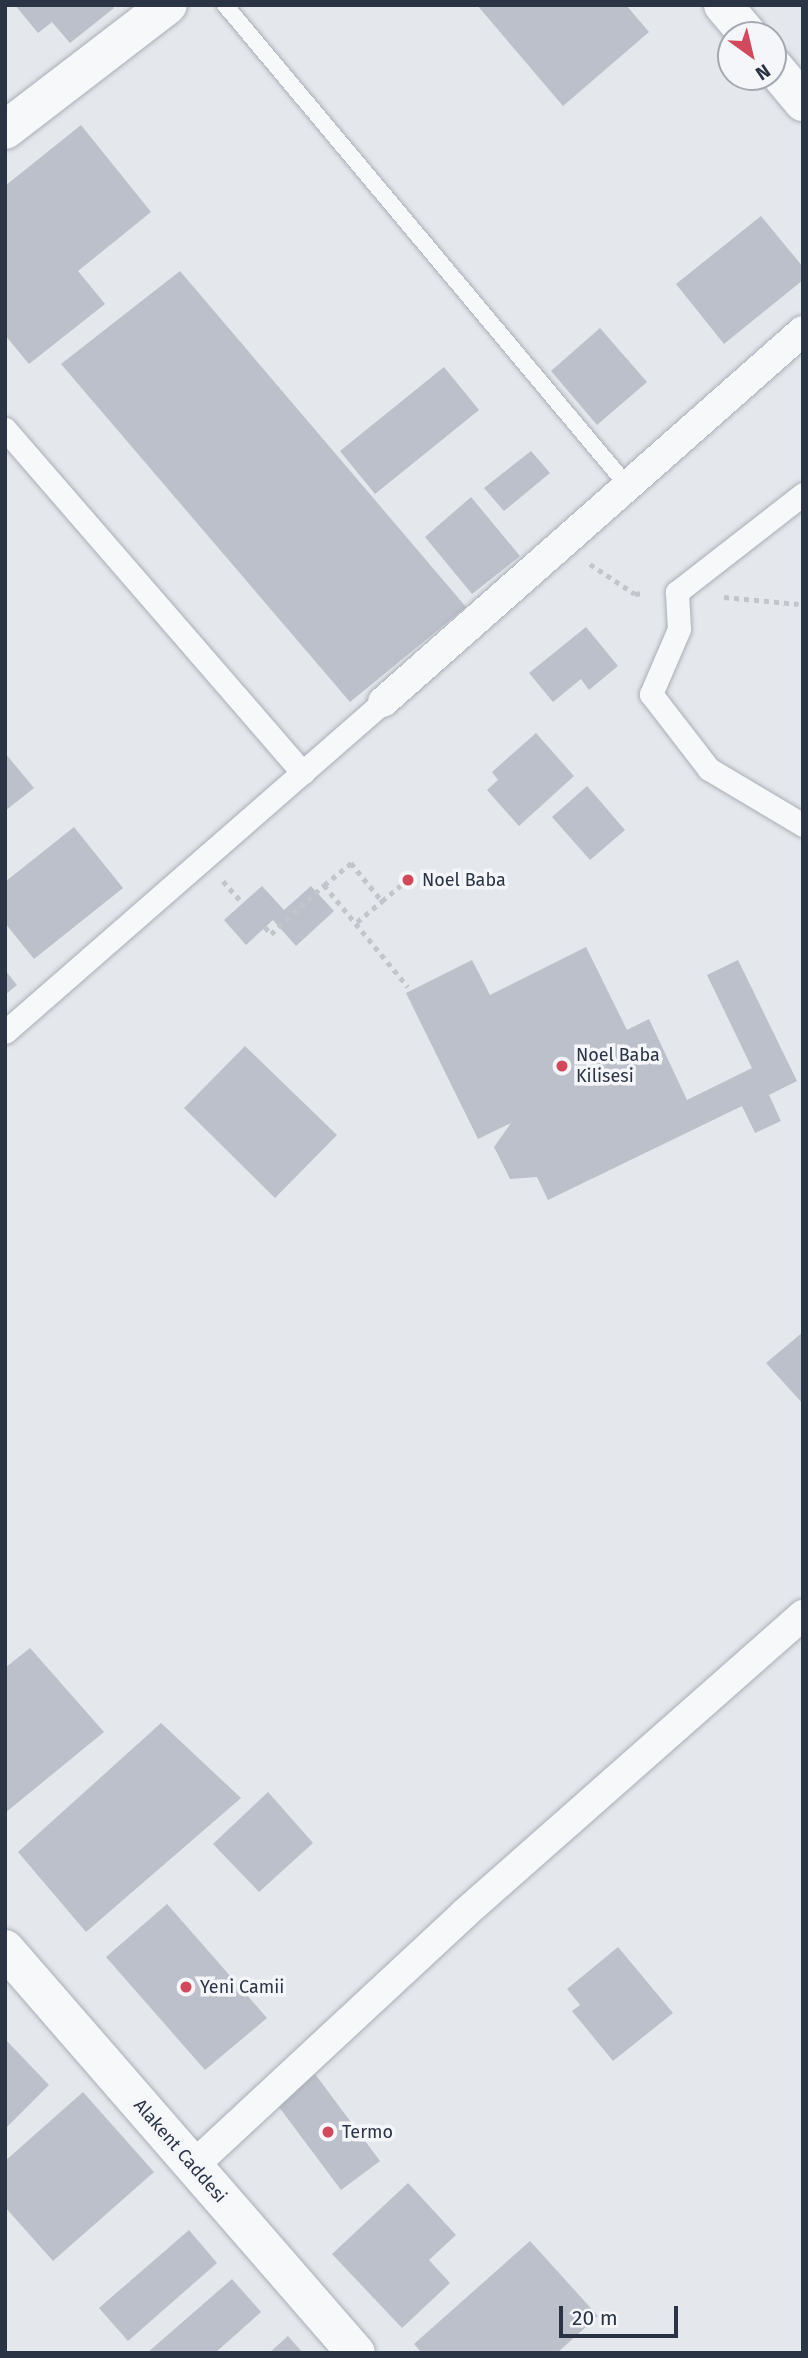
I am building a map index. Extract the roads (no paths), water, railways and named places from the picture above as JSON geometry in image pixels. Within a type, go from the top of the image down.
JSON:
[{"type":"street","points":[[5,130],[168,5]]},
{"type":"street","points":[[723,5],[736,21]]},
{"type":"street","points":[[787,83],[803,102]]},
{"type":"street","points":[[5,1032],[562,546],[626,484],[803,331]]},
{"type":"street","points":[[5,429],[303,773]]},
{"type":"street","points":[[803,494],[677,592],[679,629],[651,694],[709,769],[803,825]]},
{"type":"street","points":[[193,2166],[465,1913],[803,1615]]},
{"type":"street","name":"Alakent Caddesi","points":[[11,1968],[193,2166],[356,2353]]},
{"type":"lane","points":[[225,5],[626,484]]},
{"type":"place","name":"Noel Baba","points":[[408,880]]},
{"type":"place","name":"Noel Baba Kilisesi","points":[[562,1066]]},
{"type":"place","name":"Yeni Camii","points":[[186,1987]]},
{"type":"place","name":"Termo","points":[[328,2132]]}]
